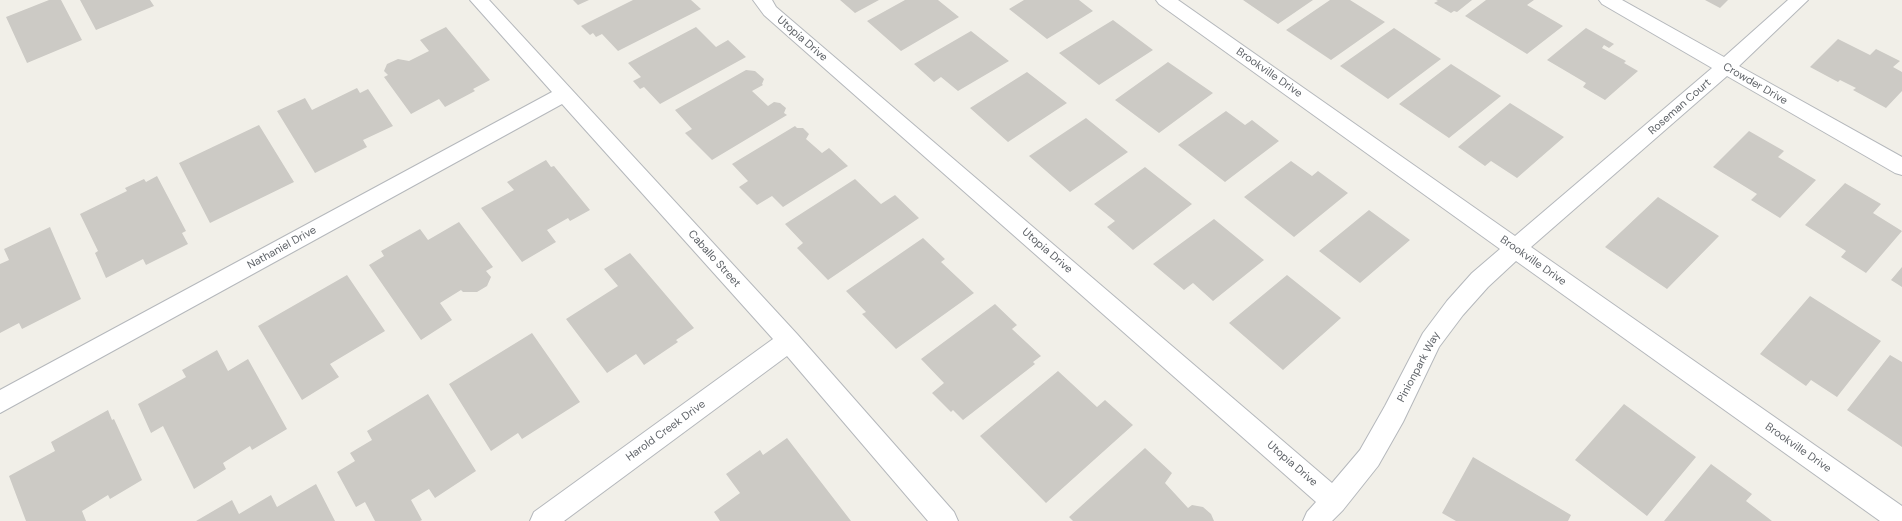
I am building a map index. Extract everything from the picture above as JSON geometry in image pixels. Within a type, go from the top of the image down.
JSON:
[{"type":"street","name":"Caballo Street","points":[[479,0],[790,342],[945,521]]},
{"type":"street","name":"Utopia Drive","points":[[762,0],[770,11],[1334,501]]},
{"type":"street","name":"Brookville Drive","points":[[1165,0],[1901,521]]},
{"type":"street","name":"Crowder Drive","points":[[1608,0],[1902,167]]},
{"type":"street","name":"Roseman Court","points":[[1631,149],[1799,0]]},
{"type":"street","name":"Nathaniel Drive","points":[[0,402],[564,94]]},
{"type":"street","name":"Pinionpark Way","points":[[1316,521],[1369,458],[1394,414],[1431,340],[1455,308],[1480,280],[1631,149]]},
{"type":"street","name":"Harold Creek Drive","points":[[542,521],[790,342]]},
{"type":"building","points":[[49,0],[61,0],[82,40],[27,63],[6,17]]},
{"type":"building","points":[[80,0],[150,0],[154,6],[96,30]]},
{"type":"building","points":[[573,0],[589,0],[578,5]]},
{"type":"building","points":[[633,0],[691,0],[701,9],[618,51],[602,34],[596,37],[593,33],[590,35],[581,26]]},
{"type":"building","points":[[840,0],[879,0],[855,13]]},
{"type":"building","points":[[905,0],[938,0],[959,17],[901,51],[867,21]]},
{"type":"building","points":[[1024,0],[1079,0],[1093,11],[1047,39],[1009,9]]},
{"type":"building","points":[[1243,0],[1313,0],[1278,24]]},
{"type":"building","points":[[1330,0],[1350,0],[1385,22],[1331,60],[1286,30]]},
{"type":"building","points":[[1436,0],[1472,0],[1457,12],[1454,11],[1451,13],[1434,3],[1438,1]]},
{"type":"building","points":[[1486,0],[1534,0],[1527,5],[1563,26],[1527,54],[1465,16]]},
{"type":"building","points":[[1705,0],[1728,0],[1720,8]]},
{"type":"building","points":[[1113,20],[1153,50],[1099,85],[1059,53]]},
{"type":"building","points":[[446,27],[490,80],[473,89],[475,91],[445,107],[439,99],[411,114],[384,77],[388,75],[384,71],[387,64],[398,59],[409,61],[429,51],[420,40]]},
{"type":"building","points":[[696,27],[716,47],[728,40],[746,57],[660,104],[644,87],[640,89],[633,81],[641,77],[628,63]]},
{"type":"building","points":[[1394,28],[1441,59],[1388,99],[1340,66]]},
{"type":"building","points":[[1586,28],[1614,44],[1609,48],[1604,45],[1602,48],[1626,61],[1624,63],[1638,71],[1605,100],[1583,87],[1586,83],[1547,60]]},
{"type":"building","points":[[971,31],[1009,61],[958,91],[941,77],[934,82],[914,64]]},
{"type":"building","points":[[1838,39],[1870,55],[1876,49],[1900,61],[1893,67],[1902,72],[1902,91],[1886,108],[1853,90],[1856,88],[1840,80],[1838,82],[1810,67]]},
{"type":"building","points":[[1168,62],[1213,93],[1159,133],[1115,100]]},
{"type":"building","points":[[1451,64],[1501,96],[1449,138],[1399,104]]},
{"type":"building","points":[[746,70],[755,71],[764,79],[763,85],[752,91],[768,106],[774,102],[780,103],[786,108],[784,113],[787,115],[712,160],[685,133],[692,129],[675,110]]},
{"type":"building","points":[[1027,72],[1067,103],[1008,142],[970,108]]},
{"type":"building","points":[[357,88],[360,93],[368,89],[393,126],[363,140],[367,147],[315,173],[277,111],[305,98],[312,110]]},
{"type":"building","points":[[1510,103],[1564,137],[1517,178],[1491,161],[1485,166],[1458,147]]},
{"type":"building","points":[[1226,111],[1245,125],[1252,120],[1279,141],[1225,182],[1178,145]]},
{"type":"building","points":[[1086,118],[1128,152],[1070,192],[1029,156]]},
{"type":"building","points":[[259,125],[294,182],[210,223],[179,163]]},
{"type":"building","points":[[795,126],[797,128],[803,128],[809,134],[806,139],[822,153],[829,148],[848,166],[783,207],[772,196],[757,205],[739,187],[748,181],[732,164]]},
{"type":"building","points":[[1749,131],[1784,151],[1778,157],[1816,180],[1780,218],[1751,200],[1757,194],[1713,167]]},
{"type":"building","points":[[546,160],[551,167],[554,166],[590,210],[570,221],[568,218],[547,230],[556,242],[522,262],[481,208],[514,190],[507,182]]},
{"type":"building","points":[[1291,161],[1312,176],[1318,171],[1348,193],[1294,237],[1244,197]]},
{"type":"building","points":[[1145,167],[1192,204],[1133,250],[1107,227],[1115,221],[1094,204]]},
{"type":"building","points":[[157,176],[186,231],[182,233],[188,244],[146,265],[143,259],[106,278],[95,253],[98,251],[80,214],[127,191],[125,188],[144,179],[146,182]]},
{"type":"building","points":[[855,179],[881,204],[895,195],[919,218],[828,280],[797,248],[803,243],[785,224]]},
{"type":"building","points":[[1845,183],[1881,204],[1873,213],[1902,231],[1866,273],[1841,257],[1846,251],[1805,225]]},
{"type":"building","points":[[1658,197],[1719,236],[1667,289],[1605,247]]},
{"type":"building","points":[[1369,210],[1410,240],[1360,283],[1319,251]]},
{"type":"building","points":[[1214,219],[1264,260],[1213,301],[1193,283],[1184,290],[1153,264]]},
{"type":"building","points":[[459,222],[493,267],[486,271],[491,277],[487,286],[477,292],[463,292],[461,290],[440,303],[452,320],[421,340],[369,265],[384,256],[381,251],[420,229],[428,240]]},
{"type":"building","points":[[50,227],[81,299],[22,329],[19,323],[0,333],[0,264],[9,260],[4,249]]},
{"type":"building","points":[[923,238],[945,259],[941,262],[974,293],[896,349],[862,314],[866,312],[846,291]]},
{"type":"building","points":[[630,253],[694,328],[676,340],[678,342],[644,365],[636,354],[607,373],[566,319],[618,286],[604,269]]},
{"type":"building","points":[[1902,267],[1902,287],[1891,280]]},
{"type":"building","points":[[347,275],[385,331],[330,364],[339,377],[302,400],[258,326]]},
{"type":"building","points":[[1287,275],[1341,318],[1283,370],[1229,323]]},
{"type":"building","points":[[1810,296],[1881,341],[1837,397],[1811,380],[1806,386],[1760,354]]},
{"type":"building","points":[[995,304],[1017,325],[1012,329],[1041,356],[1033,362],[1035,364],[963,420],[953,410],[951,412],[932,393],[944,383],[921,359]]},
{"type":"building","points":[[532,333],[580,402],[522,439],[518,433],[491,451],[449,384]]},
{"type":"building","points":[[217,350],[228,371],[248,359],[287,429],[252,450],[250,446],[223,463],[226,469],[194,489],[163,426],[151,433],[138,404],[186,377],[182,370]]},
{"type":"building","points":[[1890,355],[1902,362],[1902,447],[1847,410]]},
{"type":"building","points":[[1058,371],[1097,407],[1105,400],[1133,425],[1046,503],[980,436]]},
{"type":"building","points":[[428,394],[476,471],[435,498],[429,489],[411,500],[422,520],[420,521],[375,521],[365,502],[356,507],[337,472],[355,461],[350,453],[372,440],[367,431]]},
{"type":"building","points":[[1624,404],[1696,457],[1647,516],[1575,460]]},
{"type":"building","points":[[108,410],[112,420],[114,419],[142,480],[110,499],[108,495],[82,511],[86,521],[26,521],[9,476],[55,451],[51,442]]},
{"type":"building","points":[[787,438],[851,521],[720,521],[714,512],[740,493],[726,474],[760,450],[763,455]]},
{"type":"building","points":[[1145,448],[1172,473],[1165,483],[1188,508],[1192,505],[1203,507],[1211,514],[1214,521],[1073,521],[1069,517]]},
{"type":"building","points":[[1473,457],[1571,515],[1568,521],[1456,521],[1442,513]]},
{"type":"building","points":[[1711,464],[1752,494],[1746,501],[1772,521],[1664,521]]},
{"type":"building","points":[[316,484],[335,521],[196,521],[232,500],[239,514],[271,495],[277,507]]}]
